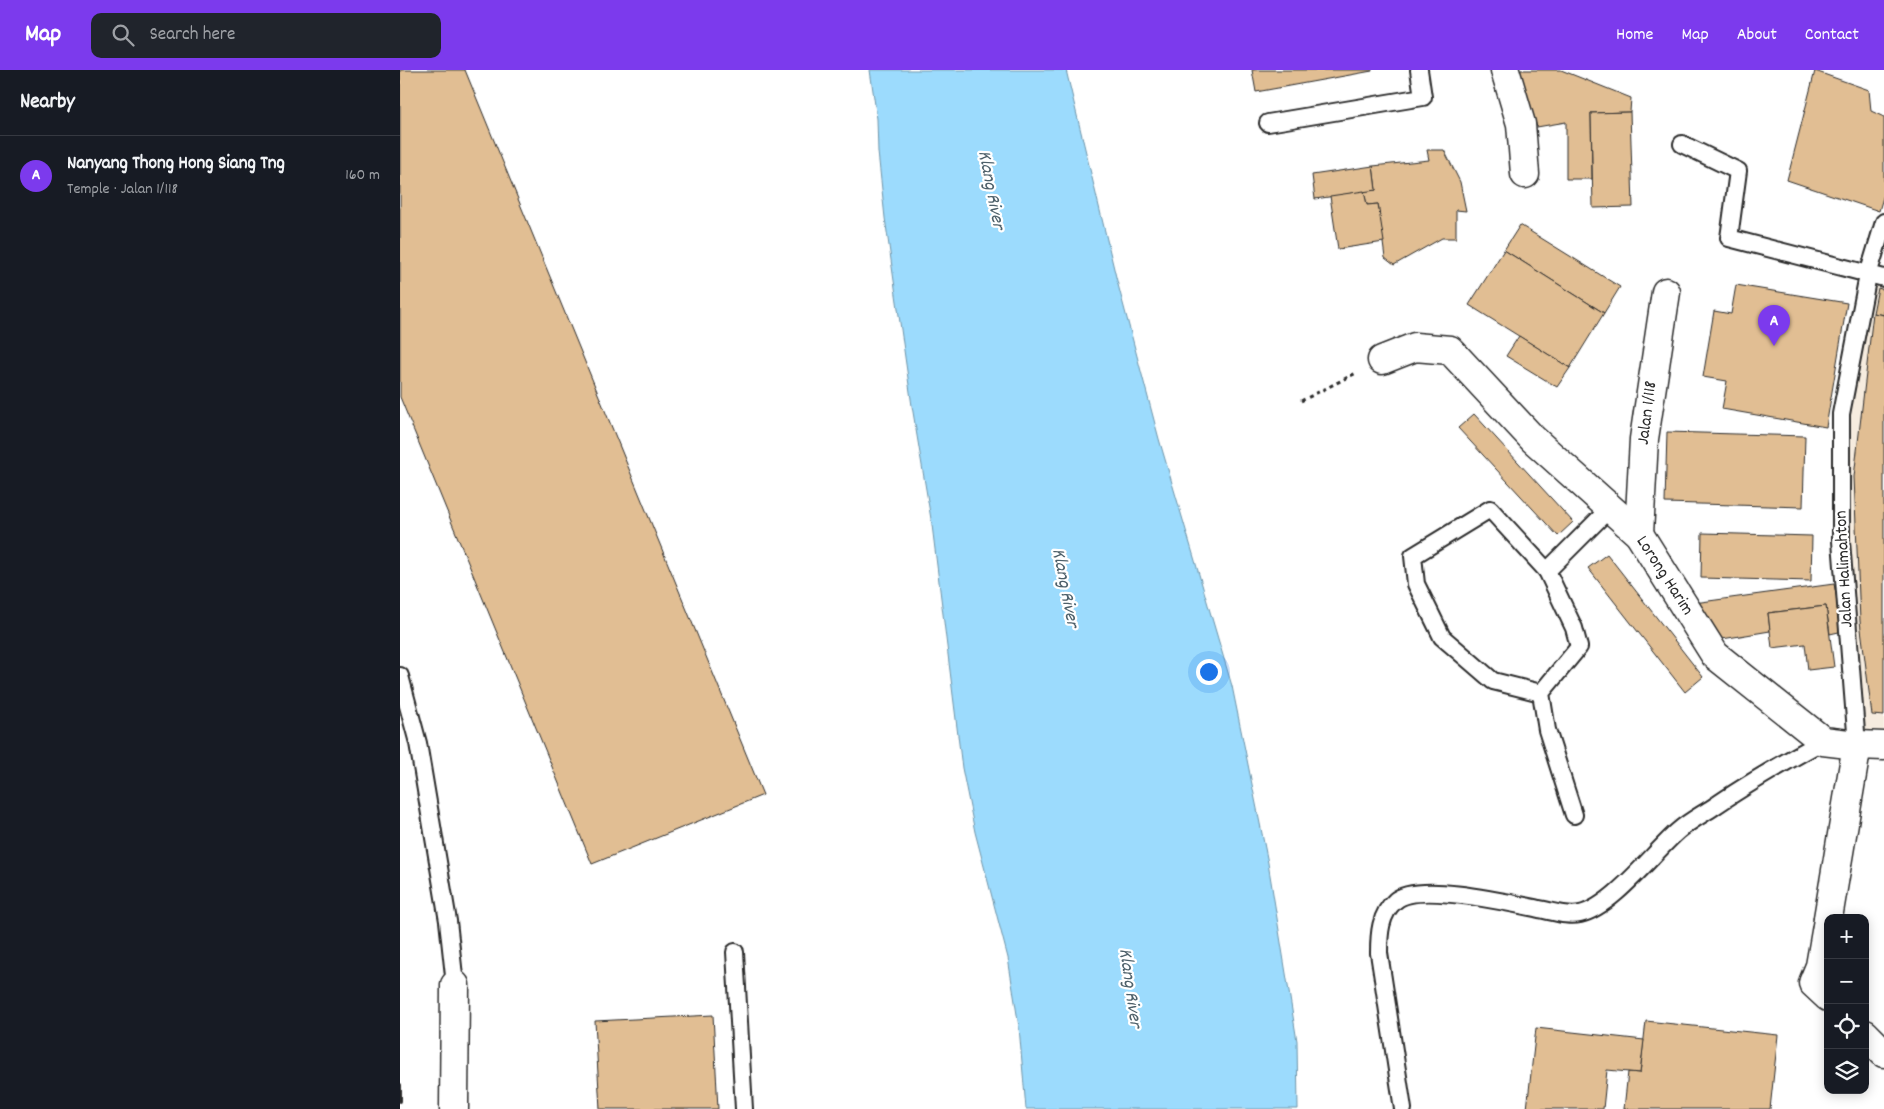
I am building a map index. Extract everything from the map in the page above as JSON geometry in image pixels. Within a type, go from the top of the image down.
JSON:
[{"type":"street","points":[[1505,70],[1521,124],[1526,174]]},
{"type":"street","name":"Jalan 1/118","points":[[1639,534],[1644,440],[1666,292]]},
{"type":"street","name":"Lorong Harim","points":[[1382,360],[1415,347],[1450,350],[1533,439],[1639,534],[1715,655],[1823,741]]},
{"type":"street","points":[[1823,741],[1884,746]]},
{"type":"street","name":"Jalan Halimahton","points":[[1829,914],[1857,745]]},
{"type":"street","name":"Jalan Halimahton","points":[[1820,990],[1820,966],[1824,942]]},
{"type":"street","points":[[454,1109],[455,985]]},
{"type":"street","points":[[1869,1038],[1884,1053]]},
{"type":"lane","points":[[1268,123],[1424,97],[1419,70]]},
{"type":"lane","points":[[1682,144],[1738,171],[1730,238],[1884,278]]},
{"type":"lane","name":"Jalan Halimahton","points":[[1857,745],[1841,541],[1841,414],[1868,274],[1884,222]]},
{"type":"lane","points":[[1541,693],[1493,681],[1442,637],[1416,584],[1413,556],[1490,508],[1547,571],[1574,628],[1579,647],[1541,693],[1547,730],[1574,815]]},
{"type":"lane","points":[[1547,571],[1610,508]]},
{"type":"lane","points":[[400,676],[418,742],[448,921],[455,985]]},
{"type":"lane","points":[[1403,1109],[1379,953],[1379,934],[1384,914],[1396,900],[1412,893],[1427,892],[1494,899],[1568,914],[1583,914],[1614,894],[1679,830],[1752,780],[1823,741]]},
{"type":"lane","points":[[735,952],[744,1109]]},
{"type":"path","points":[[1301,402],[1382,360]]},
{"type":"shaded area","points":[[1872,281],[1884,284],[1884,735],[1863,735],[1847,541],[1847,415]]},
{"type":"water","name":"Klang River","points":[[870,70],[1066,70],[1116,277],[1159,439],[1232,686],[1268,863],[1297,1041],[1298,1109],[1026,1109],[1019,1027],[1008,958],[975,832],[962,768],[932,525],[912,406],[885,218],[878,152],[877,119]]},
{"type":"building","points":[[400,70],[465,70],[763,795],[592,864],[400,397]]},
{"type":"building","points":[[1252,70],[1372,70],[1372,71],[1256,92]]},
{"type":"building","points":[[1519,70],[1561,70],[1631,98],[1630,112],[1591,113],[1592,179],[1566,179],[1566,122],[1537,127]]},
{"type":"building","points":[[1815,71],[1869,90],[1871,111],[1884,117],[1884,194],[1879,211],[1787,180]]},
{"type":"building","points":[[1630,112],[1633,207],[1593,208],[1591,113]]},
{"type":"building","points":[[1427,150],[1444,150],[1460,182],[1466,211],[1456,210],[1456,238],[1442,238],[1394,265],[1385,258],[1378,204],[1367,205],[1364,191],[1376,190],[1373,166],[1429,160]]},
{"type":"building","points":[[1373,166],[1376,190],[1315,199],[1312,175]]},
{"type":"building","points":[[1364,191],[1367,205],[1378,204],[1384,242],[1338,249],[1330,196]]},
{"type":"building","points":[[1520,225],[1620,287],[1604,313],[1504,250]]},
{"type":"building","points":[[1504,250],[1604,313],[1570,368],[1469,305]]},
{"type":"building","points":[[1736,285],[1847,303],[1826,427],[1722,409],[1727,381],[1703,377],[1714,311],[1731,314]]},
{"type":"building","points":[[1878,288],[1884,290],[1884,315],[1873,313]]},
{"type":"building","points":[[1873,313],[1884,315],[1884,716],[1872,715],[1860,621],[1854,477]]},
{"type":"building","points":[[1519,336],[1570,368],[1557,387],[1506,356]]},
{"type":"building","points":[[1474,414],[1573,522],[1558,536],[1458,428]]},
{"type":"building","points":[[1667,432],[1805,436],[1803,507],[1665,503]]},
{"type":"building","points":[[1702,533],[1812,536],[1811,581],[1701,578]]},
{"type":"building","points":[[1607,554],[1703,677],[1685,692],[1588,568]]},
{"type":"building","points":[[1834,584],[1843,631],[1830,634],[1826,606],[1768,613],[1770,631],[1716,640],[1694,603]]},
{"type":"building","points":[[1826,606],[1834,667],[1808,670],[1805,644],[1772,648],[1768,613]]},
{"type":"building","points":[[713,1015],[718,1109],[600,1109],[595,1021]]},
{"type":"building","points":[[1646,1021],[1778,1035],[1770,1109],[1624,1109],[1628,1072],[1640,1073]]},
{"type":"building","points":[[1536,1028],[1644,1040],[1640,1073],[1607,1070],[1603,1109],[1527,1109]]},
{"type":"railway","points":[[400,1085],[400,1101]]},
{"type":"place","name":"Nanyang Thong Hong Siang Tng","points":[[1774,346]]}]
